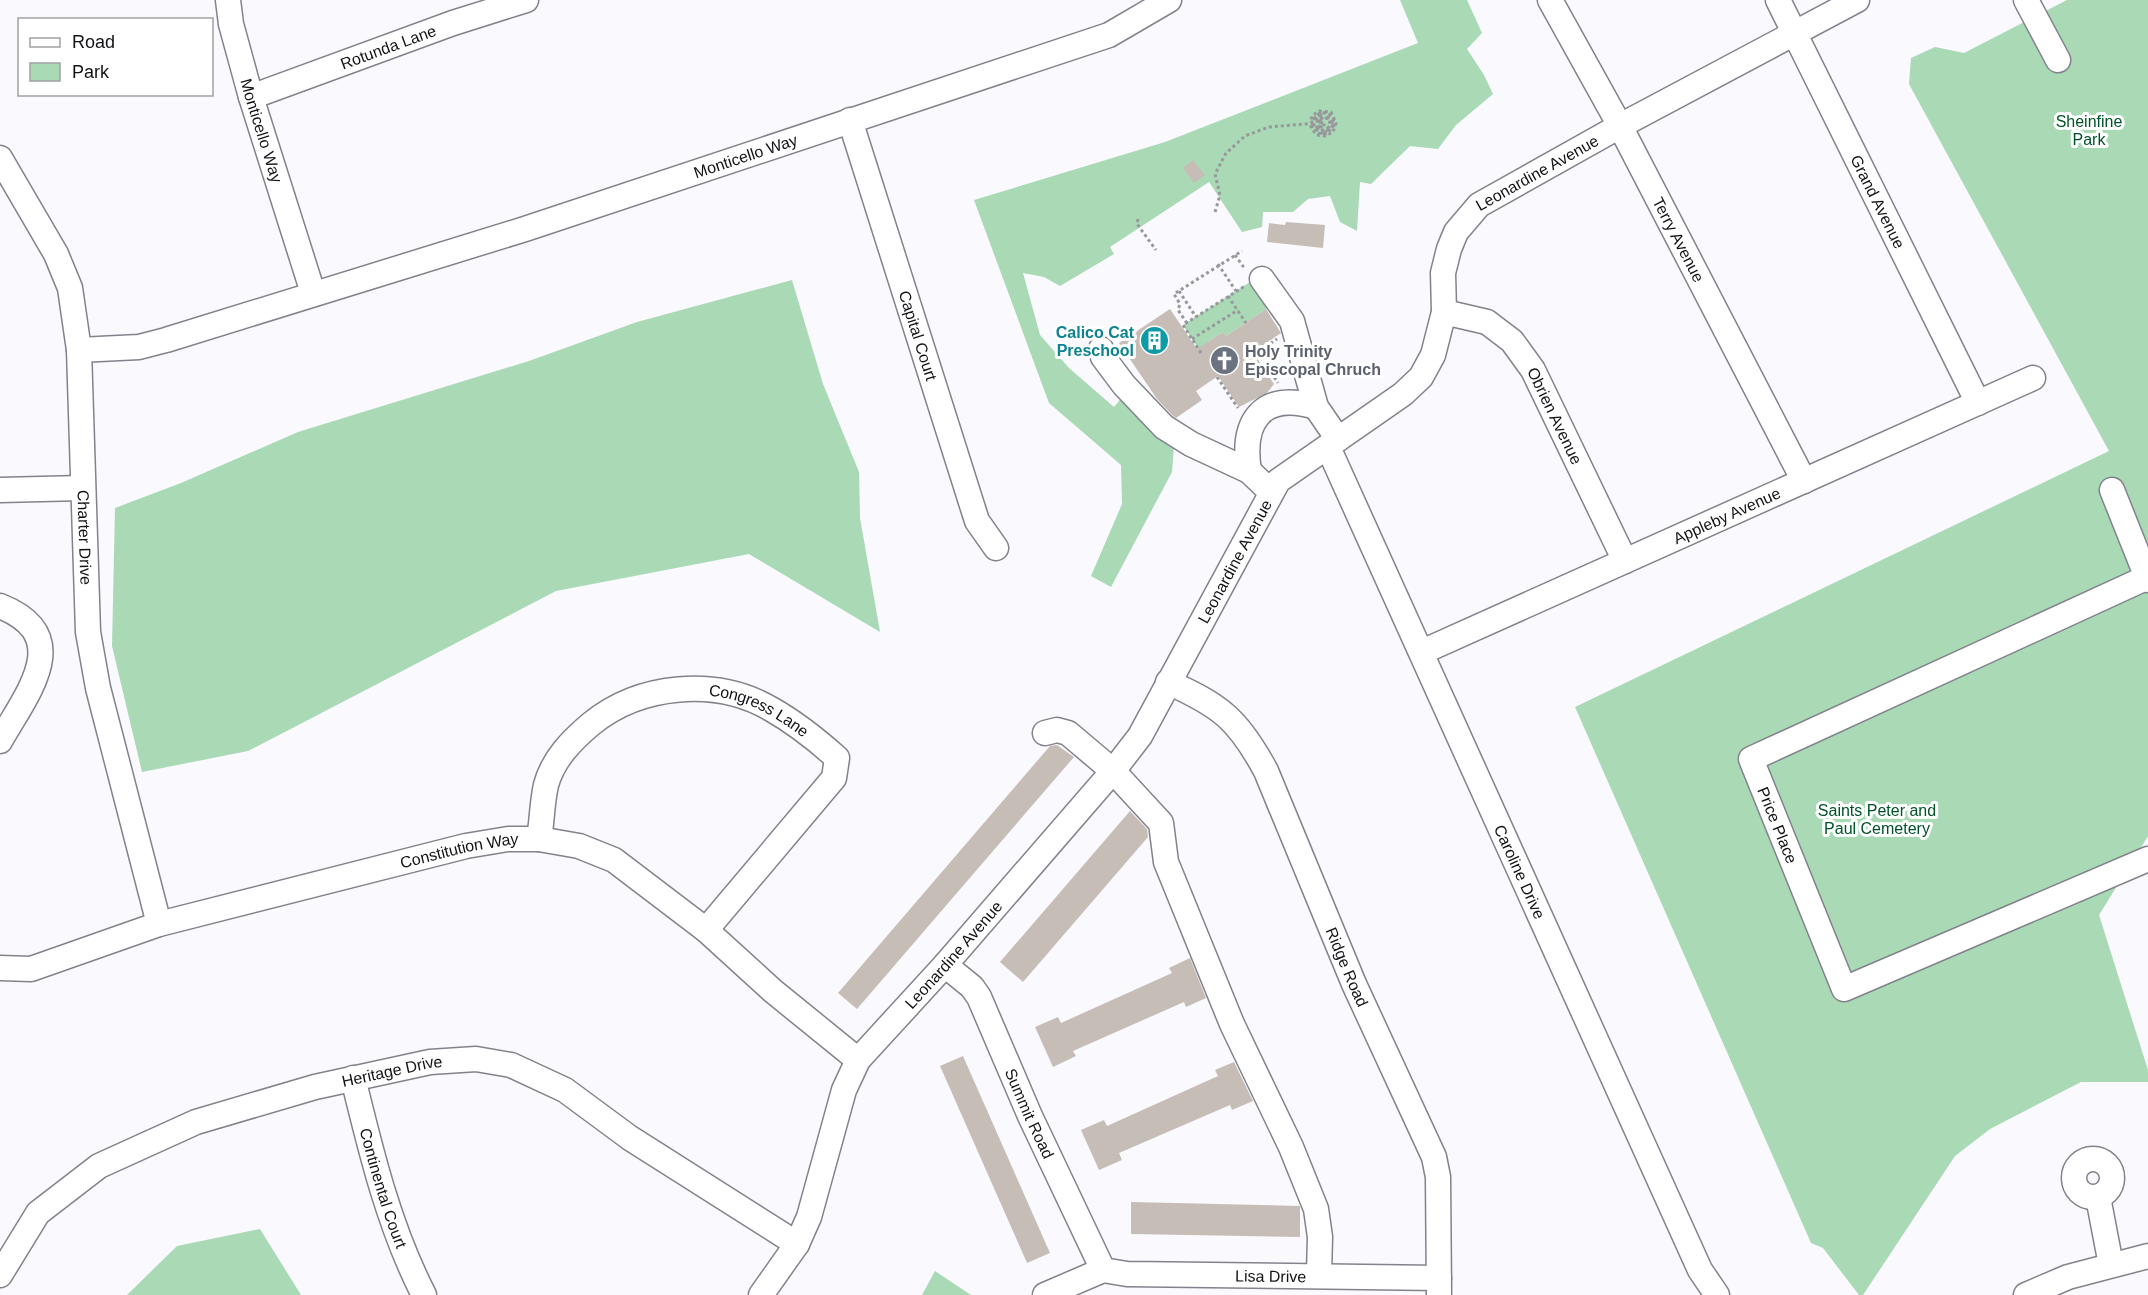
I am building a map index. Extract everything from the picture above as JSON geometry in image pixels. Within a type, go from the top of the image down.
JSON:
[{"type":"street","name":"Monticello Way","points":[[228,0],[231,24],[251,97],[313,293]]},
{"type":"street","name":"Rotunda Lane","points":[[251,97],[453,12],[526,0]]},
{"type":"street","name":"Monticello Way","points":[[78,350],[139,347],[525,229],[1109,35],[1169,0]]},
{"type":"street","name":"Terry Avenue","points":[[1550,0],[1620,126],[1804,481]]},
{"type":"street","name":"Grand Avenue","points":[[1778,0],[1978,403]]},
{"type":"street","name":"Leonardine Avenue","points":[[761,1295],[797,1244],[809,1217],[844,1090],[858,1060],[945,965],[1113,771],[1140,736],[1270,491],[1278,480],[1403,394],[1421,377],[1433,355],[1444,312],[1443,273],[1456,232],[1479,205],[1620,126],[1857,0]]},
{"type":"street","points":[[2026,0],[2058,60]]},
{"type":"street","name":"Capital Court","points":[[850,120],[977,521],[996,548]]},
{"type":"street","name":"Charter Drive","points":[[0,158],[56,254],[69,288],[78,350],[90,644],[98,688],[159,924]]},
{"type":"street","name":"Caroline Drive","points":[[1262,279],[1292,321],[1316,407],[1422,652],[1700,1270],[1717,1295]]},
{"type":"street","name":"Obrien Avenue","points":[[1444,312],[1486,322],[1512,341],[1533,370],[1624,561]]},
{"type":"street","points":[[1101,349],[1103,357],[1124,385],[1164,427],[1191,444],[1249,471],[1270,491]]},
{"type":"street","name":"Appleby Avenue","points":[[1422,652],[2033,378]]},
{"type":"street","points":[[1249,471],[1246,444],[1256,418],[1273,405],[1291,402],[1316,407]]},
{"type":"street","points":[[0,490],[82,488]]},
{"type":"street","points":[[2112,490],[2148,578]]},
{"type":"street","name":"Price Place","points":[[2148,578],[1750,759],[1844,989],[2148,859]]},
{"type":"street","points":[[0,606],[21,615],[34,628],[41,643],[41,662],[28,693],[0,741]]},
{"type":"street","name":"Ridge Road","points":[[1168,682],[1200,696],[1232,718],[1250,741],[1266,771],[1354,984],[1434,1157],[1438,1177],[1439,1286]]},
{"type":"street","name":"Congress Lane","points":[[539,839],[546,784],[567,744],[607,711],[644,695],[686,687],[728,692],[770,708],[837,758],[834,778],[706,930]]},
{"type":"street","points":[[1045,733],[1057,730],[1068,733],[1113,771],[1161,823],[1166,862],[1232,1024],[1291,1147],[1316,1209],[1320,1237],[1319,1274]]},
{"type":"street","name":"Constitution Way","points":[[0,968],[31,969],[159,924],[466,846],[508,839],[539,839],[579,846],[614,860],[706,930],[773,991],[858,1060]]},
{"type":"street","name":"Summit Road","points":[[945,965],[972,987],[979,997],[1030,1116],[1103,1270]]},
{"type":"street","name":"Heritage Drive","points":[[0,1275],[38,1213],[99,1166],[196,1122],[353,1078],[430,1062],[476,1059],[511,1065],[565,1090],[630,1138],[797,1244]]},
{"type":"street","name":"Continental Court","points":[[353,1078],[376,1171],[399,1237],[424,1295]]},
{"type":"street","points":[[2098,1197],[2111,1265]]},
{"type":"street","points":[[2026,1295],[2053,1282],[2148,1256]]},
{"type":"street","points":[[1045,1295],[1103,1270]]},
{"type":"street","name":"Lisa Drive","points":[[1103,1270],[1127,1274],[1319,1274],[1439,1286]]},
{"type":"path","points":[[1215,212],[1220,195],[1215,174],[1226,153],[1245,136],[1269,127],[1316,123],[1323,116],[1330,121],[1328,128],[1322,130],[1315,126],[1322,133],[1312,126],[1316,133],[1327,134],[1333,130],[1335,124],[1324,133],[1330,128],[1332,123],[1329,117],[1324,113],[1331,117],[1335,122],[1332,115],[1329,113],[1317,113],[1312,120],[1320,113],[1322,115],[1314,122],[1310,122],[1312,116],[1319,111],[1327,111],[1334,116],[1336,123],[1335,128],[1329,135],[1325,136],[1316,135],[1310,125],[1318,125],[1322,129],[1320,125],[1325,123]]},
{"type":"path","points":[[1138,219],[1137,224],[1156,250]]},
{"type":"path","points":[[1187,323],[1178,310],[1180,304],[1174,294],[1242,251]]},
{"type":"path","points":[[1201,353],[1183,326],[1236,291],[1218,265]]},
{"type":"path","points":[[1179,290],[1196,317]]},
{"type":"path","points":[[1228,296],[1246,322]]},
{"type":"path","points":[[1192,339],[1238,310]]},
{"type":"path","points":[[1264,348],[1257,351],[1291,402]]},
{"type":"path","points":[[1217,377],[1251,427]]},
{"type":"green space","points":[[1400,0],[1467,0],[1482,33],[1467,49],[1493,94],[1456,125],[1438,149],[1410,146],[1371,184],[1360,182],[1357,231],[1340,222],[1330,196],[1308,199],[1293,212],[1263,212],[1262,227],[1242,232],[1209,182],[1110,247],[1114,254],[1060,286],[1044,277],[1023,273],[1040,335],[1069,368],[1114,407],[1123,396],[1174,446],[1172,472],[1111,587],[1091,576],[1122,504],[1121,465],[1049,403],[974,200],[1165,142],[1418,43]]},
{"type":"green space","name":"Saints Peter and Paul Cemetery","points":[[2067,0],[2148,0],[2148,836],[2099,915],[2148,1070],[2148,1082],[2081,1082],[1990,1129],[1955,1156],[1863,1295],[1859,1295],[1823,1248],[1811,1243],[1575,707],[2109,451],[1909,84],[1911,58],[1935,47],[1964,53]]},
{"type":"green space","points":[[792,280],[823,384],[859,472],[860,518],[880,632],[749,554],[556,591],[248,751],[142,772],[112,646],[115,508],[181,483],[298,432],[529,361],[637,322]]},
{"type":"green space","points":[[1250,282],[1269,307],[1226,336],[1223,332],[1209,341],[1201,353],[1183,325]]},
{"type":"green space","points":[[260,1229],[301,1295],[127,1295],[177,1246]]},
{"type":"green space","points":[[935,1271],[971,1295],[922,1295]]},
{"type":"building","points":[[1193,160],[1205,175],[1194,183],[1183,168]]},
{"type":"building","points":[[1286,222],[1325,225],[1323,248],[1267,242],[1269,223],[1285,225]]},
{"type":"building","name":"Holy Trinity Episcopal Chruch","points":[[1170,309],[1197,349],[1223,332],[1226,336],[1266,309],[1281,333],[1253,352],[1274,384],[1267,393],[1239,407],[1218,376],[1196,391],[1202,400],[1176,418],[1173,416],[1157,399],[1119,343]]},
{"type":"building","points":[[1057,745],[1074,757],[857,1009],[838,993],[1050,746]]},
{"type":"building","points":[[1130,811],[1147,829],[1148,837],[1023,982],[1000,962]]},
{"type":"building","points":[[1190,958],[1206,998],[1186,1007],[1184,1002],[1073,1051],[1076,1056],[1053,1067],[1035,1027],[1058,1017],[1061,1023],[1172,973],[1169,968]]},
{"type":"building","points":[[963,1056],[1050,1253],[1027,1263],[940,1066]]},
{"type":"building","points":[[1234,1062],[1253,1101],[1232,1110],[1230,1105],[1119,1153],[1122,1160],[1099,1170],[1081,1130],[1104,1120],[1107,1126],[1218,1076],[1215,1070]]},
{"type":"building","points":[[1131,1202],[1300,1206],[1300,1237],[1131,1234]]},
{"type":"place","name":"Calico Cat Preschool","points":[[1155,341]]},
{"type":"place","name":"Holy Trinity Episcopal Chruch","points":[[1224,360]]},
{"type":"park label","name":"Sheinfine Park","points":[[2089,130]]}]
